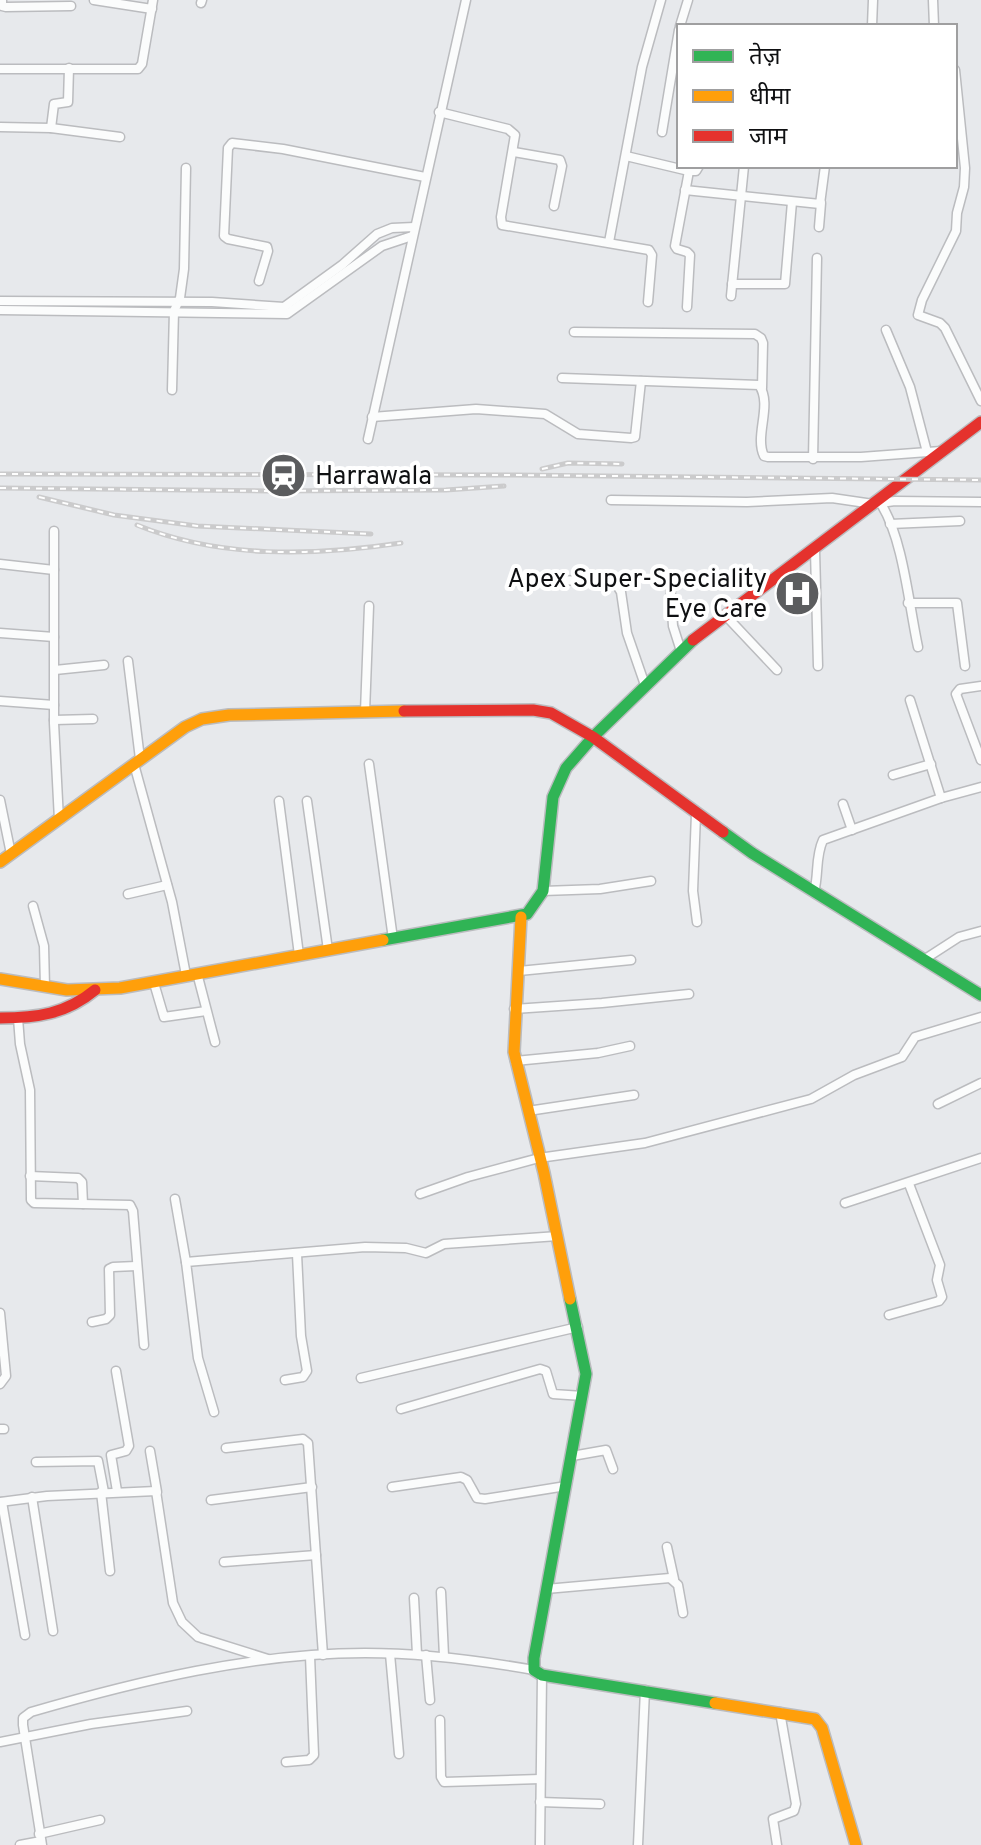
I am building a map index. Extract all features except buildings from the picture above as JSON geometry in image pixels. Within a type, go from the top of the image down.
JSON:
[{"type":"street","points":[[2,0],[2,6],[6,7],[71,6]]},
{"type":"street","points":[[0,69],[138,69],[142,64],[152,4],[94,0]]},
{"type":"street","points":[[368,439],[466,0]]},
{"type":"street","points":[[609,242],[642,67],[661,0]]},
{"type":"street","points":[[681,24],[688,0]]},
{"type":"street","points":[[872,24],[873,0]]},
{"type":"street","points":[[933,0],[934,24]]},
{"type":"street","points":[[662,132],[677,45]]},
{"type":"street","points":[[51,128],[54,104],[68,102],[69,68]]},
{"type":"street","points":[[957,98],[965,168],[964,187],[954,235],[918,315],[944,326],[981,401]]},
{"type":"street","points":[[439,112],[513,131],[516,138],[502,225],[646,248],[651,252],[648,302]]},
{"type":"street","points":[[0,127],[51,128],[120,137]]},
{"type":"street","points":[[259,281],[267,247],[224,236],[228,148],[232,143],[283,149],[425,177]]},
{"type":"street","points":[[514,152],[560,160],[562,166],[554,206]]},
{"type":"street","points":[[626,156],[689,171],[698,168]]},
{"type":"street","points":[[172,390],[176,307],[184,269],[186,168]]},
{"type":"street","points":[[731,296],[744,168]]},
{"type":"street","points":[[819,227],[825,168]]},
{"type":"street","points":[[687,307],[690,255],[675,246],[689,171]]},
{"type":"street","points":[[685,190],[740,198],[821,203]]},
{"type":"street","points":[[732,284],[785,284],[792,202]]},
{"type":"street","points":[[0,301],[286,310],[377,234],[392,228],[413,232]]},
{"type":"street","points":[[813,459],[817,258]]},
{"type":"street","points":[[0,310],[176,307]]},
{"type":"street","points":[[886,330],[910,387],[927,452]]},
{"type":"street","points":[[574,332],[755,334],[763,343],[762,453],[768,457],[813,459],[942,450]]},
{"type":"street","points":[[562,378],[755,384],[762,388]]},
{"type":"street","points":[[372,417],[476,409],[545,414],[578,434],[631,438],[635,437],[638,428],[641,381]]},
{"type":"street","points":[[0,979],[45,987],[95,990],[154,983],[521,917],[535,906],[543,891],[553,797],[558,782],[593,737],[681,651],[981,422]]},
{"type":"street","points":[[611,500],[747,502],[832,498],[877,504],[895,501],[981,502]]},
{"type":"street","points":[[877,504],[890,524],[918,647]]},
{"type":"street","points":[[890,524],[960,521]]},
{"type":"street","points":[[54,531],[54,720],[59,820]]},
{"type":"street","points":[[815,550],[818,666]]},
{"type":"street","points":[[0,564],[54,570]]},
{"type":"street","points":[[548,580],[616,584],[621,592],[627,633],[645,685]]},
{"type":"street","points":[[670,581],[673,626],[681,651]]},
{"type":"street","points":[[908,603],[957,603],[965,666]]},
{"type":"street","points":[[365,712],[369,606]]},
{"type":"street","points":[[727,617],[777,670]]},
{"type":"street","points":[[0,633],[54,637]]},
{"type":"street","points":[[128,661],[137,761],[167,885],[215,1042]]},
{"type":"street","points":[[55,670],[104,665]]},
{"type":"street","points":[[981,686],[960,689],[956,694],[981,760]]},
{"type":"street","points":[[910,700],[941,798]]},
{"type":"street","points":[[0,701],[54,705]]},
{"type":"street","points":[[0,862],[185,727],[202,719],[229,715],[533,710],[551,713],[593,737],[696,814],[814,892],[981,995]]},
{"type":"street","points":[[54,720],[93,719]]},
{"type":"street","points":[[369,764],[393,939]]},
{"type":"street","points":[[893,775],[931,764]]},
{"type":"street","points":[[814,892],[823,840],[981,787]]},
{"type":"street","points":[[0,800],[11,854]]},
{"type":"street","points":[[279,801],[299,955]]},
{"type":"street","points":[[307,801],[328,950]]},
{"type":"street","points":[[843,804],[852,830]]},
{"type":"street","points":[[696,814],[693,891],[697,922]]},
{"type":"street","points":[[543,891],[600,889],[651,881]]},
{"type":"street","points":[[128,894],[167,885]]},
{"type":"street","points":[[33,906],[44,946],[45,987]]},
{"type":"street","points":[[521,917],[514,1009],[515,1061],[558,1236],[586,1374],[546,1589],[538,1672],[540,1845]]},
{"type":"street","points":[[925,959],[959,937],[981,931]]},
{"type":"street","points":[[519,971],[631,960]]},
{"type":"street","points":[[154,983],[164,1017],[206,1011]]},
{"type":"street","points":[[0,1018],[59,1013],[72,1008],[95,990]]},
{"type":"street","points":[[514,1009],[689,994]]},
{"type":"street","points":[[420,1194],[539,1158],[658,1140],[811,1099],[854,1075],[902,1057],[915,1037],[981,1017]]},
{"type":"street","points":[[18,1018],[30,1090],[32,1202],[130,1205],[144,1345]]},
{"type":"street","points":[[515,1061],[598,1053],[630,1046]]},
{"type":"street","points":[[938,1104],[981,1083]]},
{"type":"street","points":[[528,1111],[634,1095]]},
{"type":"street","points":[[845,1203],[981,1158]]},
{"type":"street","points":[[30,1176],[78,1178],[82,1182],[83,1204]]},
{"type":"street","points":[[889,1315],[939,1301],[942,1297],[937,1277],[940,1265],[909,1184]]},
{"type":"street","points":[[175,1199],[198,1358],[214,1412]]},
{"type":"street","points":[[186,1262],[365,1247],[406,1248],[426,1253],[444,1244],[558,1236]]},
{"type":"street","points":[[285,1380],[303,1377],[307,1371],[301,1336],[297,1254]]},
{"type":"street","points":[[92,1322],[110,1315],[109,1269],[136,1266]]},
{"type":"street","points":[[0,1313],[6,1376],[0,1384]]},
{"type":"street","points":[[361,1378],[578,1327]]},
{"type":"street","points":[[401,1409],[540,1369],[546,1371],[551,1391],[556,1396],[583,1396]]},
{"type":"street","points":[[116,1371],[129,1446],[126,1451],[111,1455],[117,1491]]},
{"type":"street","points":[[226,1448],[306,1440],[309,1446],[323,1655]]},
{"type":"street","points":[[572,1456],[606,1450],[613,1469]]},
{"type":"street","points":[[150,1451],[173,1603],[182,1622],[198,1637],[273,1660]]},
{"type":"street","points":[[36,1462],[98,1461],[110,1571]]},
{"type":"street","points":[[392,1487],[461,1477],[467,1480],[477,1498],[485,1499],[566,1486]]},
{"type":"street","points":[[211,1500],[312,1487]]},
{"type":"street","points":[[25,1635],[1,1502],[117,1491],[157,1492]]},
{"type":"street","points":[[32,1497],[53,1631]]},
{"type":"street","points":[[667,1547],[683,1613]]},
{"type":"street","points":[[224,1562],[316,1555]]},
{"type":"street","points":[[546,1589],[674,1579]]},
{"type":"street","points":[[441,1592],[444,1656]]},
{"type":"street","points":[[414,1598],[430,1700]]},
{"type":"street","points":[[390,1654],[399,1754]]},
{"type":"street","points":[[41,1840],[24,1737],[23,1718],[31,1712],[168,1677],[273,1660],[323,1655],[390,1654],[444,1656],[810,1716],[822,1728],[856,1845]]},
{"type":"street","points":[[286,1762],[309,1760],[314,1755],[310,1656]]},
{"type":"street","points":[[638,1845],[645,1690]]},
{"type":"street","points":[[0,1742],[91,1724],[187,1711]]},
{"type":"street","points":[[777,1845],[773,1819],[794,1811],[796,1804],[780,1712]]},
{"type":"street","points":[[440,1720],[441,1777],[444,1782],[540,1779]]},
{"type":"street","points":[[540,1802],[600,1804]]},
{"type":"street","points":[[20,1845],[100,1820]]},
{"type":"railway","points":[[542,469],[568,463],[622,464]]},
{"type":"railway","points":[[0,474],[981,480]]},
{"type":"railway","points":[[0,488],[268,491],[446,490],[504,486]]},
{"type":"railway","points":[[39,497],[114,515],[197,526],[371,534]]},
{"type":"railway","points":[[137,525],[201,544],[268,552],[335,550],[401,543]]},
{"type":"traffic: fast","points":[[383,940],[527,914],[543,891],[553,797],[566,768],[593,737],[693,640]]},
{"type":"traffic: fast","points":[[723,832],[981,995]]},
{"type":"traffic: fast","points":[[570,1299],[586,1374],[534,1670],[542,1675],[715,1703]]},
{"type":"traffic: slow","points":[[0,862],[185,727],[202,719],[229,715],[404,711]]},
{"type":"traffic: slow","points":[[521,917],[514,1052],[544,1173],[570,1299]]},
{"type":"traffic: slow","points":[[0,979],[67,990],[120,988],[383,940]]},
{"type":"traffic: slow","points":[[715,1703],[815,1719],[822,1728],[856,1845]]},
{"type":"traffic: jam","points":[[693,640],[981,422]]},
{"type":"traffic: jam","points":[[404,711],[533,710],[551,713],[593,737],[723,832]]},
{"type":"traffic: jam","points":[[0,1018],[50,1013],[73,1004],[95,990]]},
{"type":"place","name":"Harrawala","points":[[284,475]]},
{"type":"place","name":"Apex Super-Speciality Eye Care","points":[[798,593]]}]
